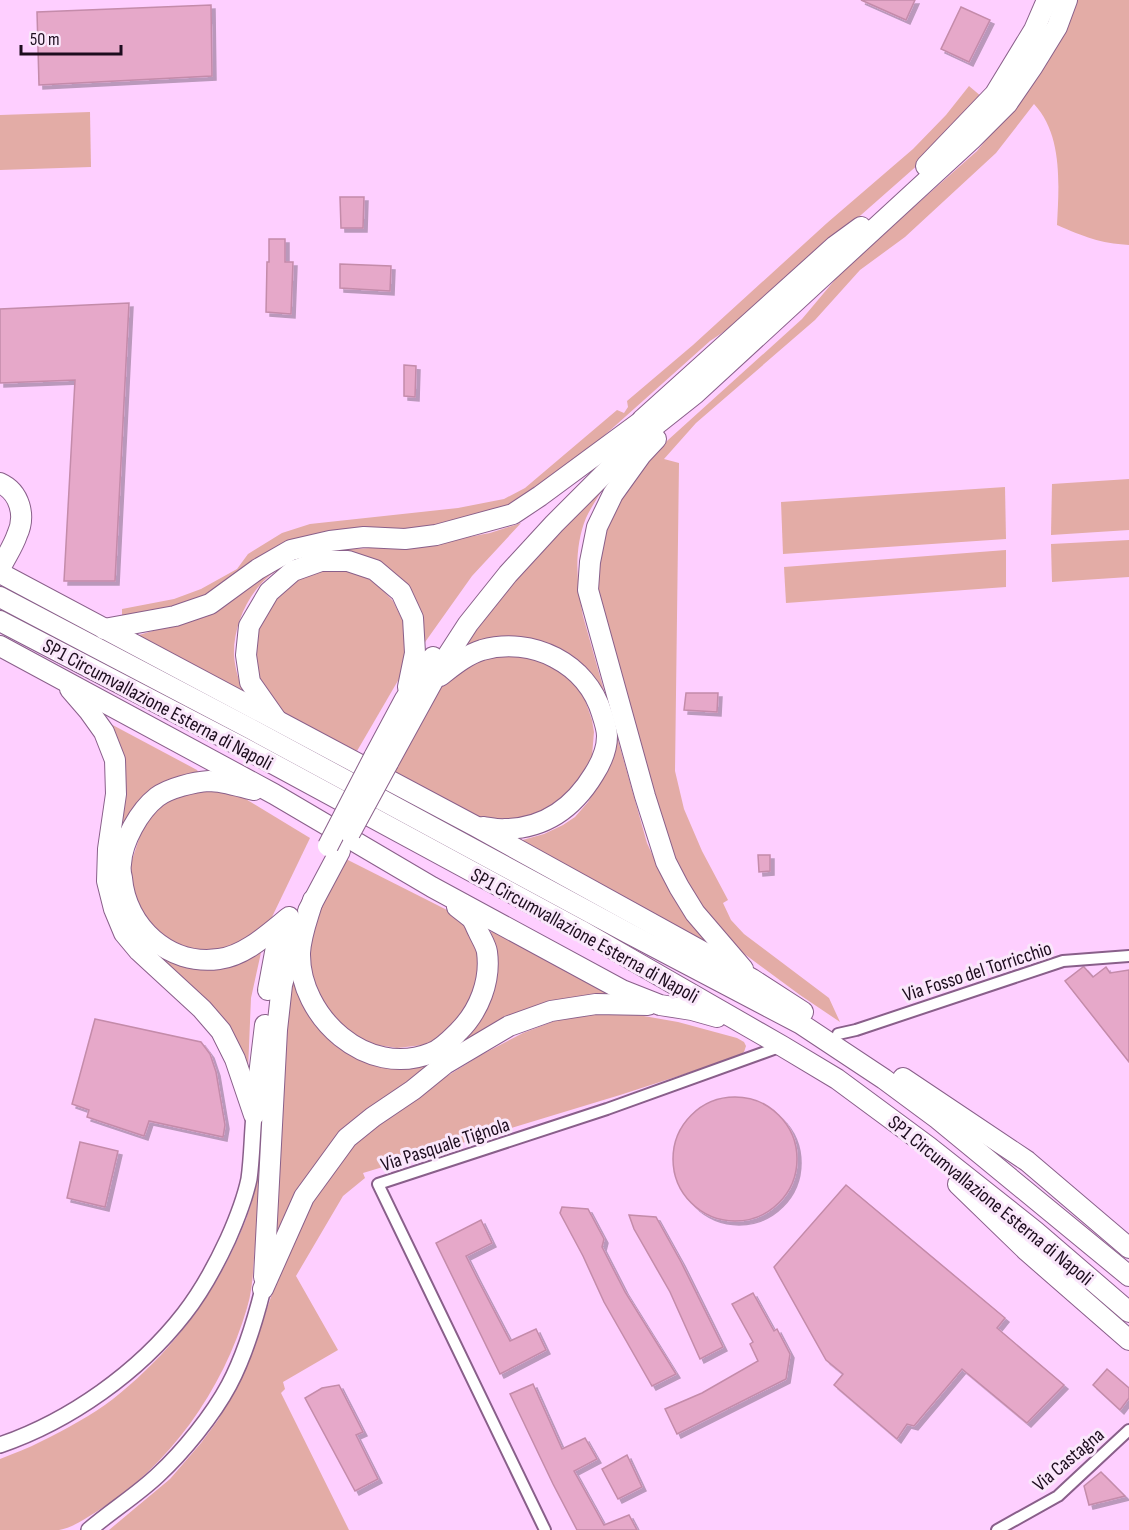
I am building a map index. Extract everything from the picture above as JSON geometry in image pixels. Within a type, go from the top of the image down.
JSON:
[{"type":"highway","points":[[405,699],[459,618],[511,553],[639,423],[835,246],[883,210],[995,94],[1034,30],[1047,0]]},
{"type":"highway","points":[[432,887],[472,919],[487,950],[488,973],[481,999],[465,1025],[449,1041],[432,1053],[412,1058],[389,1059],[360,1050],[338,1034],[312,1004],[304,981],[300,955],[302,934],[334,849],[381,760],[468,624],[508,574],[546,532],[642,436],[695,394],[972,141],[1006,104],[1033,66],[1057,27],[1067,0]]},
{"type":"highway","points":[[695,394],[641,455],[613,494],[597,527],[590,562],[588,590],[645,796],[666,862],[695,913],[783,1014]]},
{"type":"highway","points":[[104,629],[175,616],[210,604],[258,569],[291,550],[330,541],[364,537],[405,539],[436,535],[513,514],[639,423]]},
{"type":"highway","points":[[0,483],[11,489],[21,514],[18,534],[0,571],[104,629],[475,826],[752,980],[838,1034],[1027,1161],[1129,1248]]},
{"type":"highway","points":[[278,721],[250,682],[246,655],[249,626],[269,592],[293,571],[321,561],[348,561],[375,570],[401,592],[413,618],[415,653],[405,699],[381,760]]},
{"type":"highway","name":"SP1 Circumvallazione Esterna di Napoli","points":[[0,597],[240,723],[808,1029],[884,1079],[938,1119],[1129,1276]]},
{"type":"highway","name":"SP1 Circumvallazione Esterna di Napoli","points":[[0,621],[253,753],[580,930],[837,1079],[929,1147],[1035,1231],[1129,1312]]},
{"type":"highway","points":[[0,646],[274,794],[432,887],[622,990],[660,1005]]},
{"type":"highway","points":[[432,683],[457,663],[483,650],[506,647],[532,648],[564,662],[589,686],[598,701],[607,735],[604,753],[587,786],[575,801],[561,813],[524,827],[505,830],[475,826]]},
{"type":"highway","points":[[63,680],[104,732],[115,760],[116,794],[108,849],[107,881],[114,909],[124,933],[202,1009],[221,1031],[238,1068],[254,1115]]},
{"type":"highway","points":[[274,794],[211,781],[181,786],[158,796],[142,812],[128,838],[121,864],[123,892],[132,914],[145,933],[171,953],[196,960],[220,959],[250,948],[289,917]]},
{"type":"highway","points":[[254,1115],[268,984],[276,947],[289,917],[334,849]]},
{"type":"highway","points":[[263,1289],[276,1030],[282,985],[292,943],[313,900]]},
{"type":"highway","points":[[263,1289],[304,1197],[347,1138],[445,1064],[509,1026],[551,1011],[596,1004],[660,1005],[692,1010],[748,1026]]},
{"type":"highway","points":[[929,1147],[955,1181],[1027,1251],[1129,1340]]},
{"type":"main road","points":[[0,1445],[26,1436],[102,1393],[152,1350],[184,1313],[216,1265],[235,1223],[249,1179],[254,1115]]},
{"type":"main road","points":[[78,1530],[135,1494],[157,1476],[197,1433],[229,1386],[257,1314],[263,1289]]},
{"type":"main road","points":[[89,1530],[112,1510]]},
{"type":"street","name":"Via Fosso del Torricchio","points":[[838,1034],[1063,961],[1129,956]]},
{"type":"street","name":"Via Pasquale Tignola","points":[[545,1530],[378,1184],[607,1109],[783,1046]]},
{"type":"street","name":"Via Castagna","points":[[997,1530],[1058,1496],[1129,1430]]},
{"type":"shaded area","points":[[1074,0],[1129,0],[1129,245],[1092,239],[1057,225],[1058,177],[1055,145],[1043,116],[1034,104],[996,153],[905,237],[860,270],[815,320],[696,423],[664,459],[679,463],[675,771],[684,809],[702,851],[728,900],[723,903],[731,920],[744,934],[829,998],[840,1022],[739,950],[705,916],[664,841],[594,587],[601,528],[647,459],[802,319],[844,269],[977,151],[1013,107]]},
{"type":"shaded area","points":[[969,86],[982,97],[937,148],[743,319],[710,341],[550,484],[515,506],[468,523],[339,536],[211,592],[192,604],[122,617],[122,609],[174,599],[201,589],[237,569],[248,554],[282,533],[310,524],[458,508],[504,499],[525,488],[617,410],[624,413],[628,407],[627,401],[913,149],[946,115]]},
{"type":"shaded area","points":[[90,112],[91,167],[0,170],[0,115]]},
{"type":"shaded area","points":[[1129,479],[1129,530],[1051,535],[1052,484]]},
{"type":"shaded area","points":[[605,485],[586,518],[579,542],[578,579],[583,616],[647,843],[677,904],[705,941],[701,945],[519,841],[544,834],[575,817],[588,802],[600,782],[600,697],[505,637],[467,645],[466,643],[503,593]]},
{"type":"shaded area","points":[[1005,487],[1006,539],[783,554],[781,502]]},
{"type":"shaded area","points":[[521,523],[472,576],[423,645],[380,570],[296,564],[290,564],[276,571],[265,580],[248,602],[242,615],[237,628],[234,655],[245,695],[132,637],[190,620],[263,575],[304,554],[447,541],[490,533]]},
{"type":"shaded area","points":[[1129,540],[1129,577],[1052,582],[1051,544]]},
{"type":"shaded area","points":[[1006,550],[1006,587],[786,603],[784,567]]},
{"type":"shaded area","points":[[342,569],[376,583],[393,601],[404,623],[407,648],[403,672],[357,751],[287,717],[274,706],[255,677],[255,617],[306,571]]},
{"type":"shaded area","points":[[528,653],[570,677],[584,697],[592,720],[594,732],[592,756],[583,780],[565,801],[517,823],[478,820],[390,770],[439,681],[468,659]]},
{"type":"shaded area","points":[[107,722],[197,770],[201,776],[188,777],[117,849]]},
{"type":"shaded area","points":[[209,790],[225,791],[244,798],[310,838],[272,917],[257,935],[224,951],[188,950],[156,933],[137,907],[130,874],[131,863],[141,833],[149,817],[159,807],[173,799]]},
{"type":"shaded area","points":[[342,857],[449,911],[467,928],[476,942],[479,983],[463,1019],[435,1041],[397,1048],[371,1044],[348,1033],[313,993],[305,939]]},
{"type":"shaded area","points":[[492,931],[611,995],[440,1061],[401,1086],[361,1117],[275,1250],[284,1013],[293,979],[302,1003],[315,1025],[344,1051],[358,1058],[439,1057],[495,957]]},
{"type":"shaded area","points":[[262,948],[251,998],[248,1070],[152,952],[154,950],[166,958]]},
{"type":"shaded area","points":[[598,1013],[638,1015],[678,1022],[737,1038],[746,1046],[744,1052],[737,1057],[363,1173],[365,1178],[343,1196],[296,1276],[338,1350],[283,1382],[285,1389],[281,1393],[349,1530],[109,1530],[170,1479],[218,1420],[239,1383],[279,1274],[314,1192],[357,1137],[394,1109],[481,1055],[523,1033],[557,1020]]},
{"type":"shaded area","points":[[259,1172],[256,1237],[249,1302],[224,1368],[190,1424],[147,1473],[122,1494],[78,1523],[59,1530],[0,1530],[0,1459],[79,1422],[105,1405],[134,1381],[172,1343],[204,1300],[231,1253],[247,1215]]},
{"type":"building","points":[[861,0],[915,0],[906,20]]},
{"type":"building","points":[[211,5],[212,76],[39,85],[37,12]]},
{"type":"building","points":[[961,7],[990,20],[969,62],[941,49]]},
{"type":"building","points":[[340,197],[364,197],[363,228],[341,228]]},
{"type":"building","points":[[269,239],[285,239],[285,262],[293,262],[291,314],[266,312]]},
{"type":"building","points":[[340,264],[391,266],[390,291],[340,288]]},
{"type":"building","points":[[129,303],[115,581],[64,581],[75,380],[0,383],[0,309]]},
{"type":"building","points":[[404,365],[416,366],[415,397],[404,396]]},
{"type":"building","points":[[686,693],[718,693],[717,712],[684,710]]},
{"type":"building","points":[[758,855],[770,855],[770,871],[759,872]]},
{"type":"building","points":[[1083,967],[1093,977],[1106,967],[1110,973],[1129,970],[1129,1062],[1065,981]]},
{"type":"building","points":[[95,1019],[201,1042],[210,1054],[216,1072],[225,1125],[223,1137],[149,1121],[144,1136],[87,1117],[89,1110],[72,1104]]},
{"type":"building","points":[[735,1097],[759,1102],[779,1115],[792,1135],[797,1159],[792,1183],[779,1203],[759,1216],[735,1221],[711,1216],[691,1203],[678,1183],[673,1159],[678,1135],[691,1115],[711,1102]]},
{"type":"building","points":[[80,1142],[118,1151],[105,1207],[67,1198]]},
{"type":"building","points":[[846,1185],[1005,1318],[997,1328],[1064,1385],[1027,1423],[962,1369],[914,1426],[907,1424],[897,1439],[834,1385],[843,1374],[826,1360],[774,1267]]},
{"type":"building","points":[[562,1207],[588,1209],[604,1239],[602,1247],[625,1292],[676,1374],[652,1386],[604,1302],[560,1213]]},
{"type":"building","points":[[629,1215],[656,1217],[723,1347],[700,1359],[670,1292],[634,1229]]},
{"type":"building","points":[[481,1220],[492,1243],[466,1256],[477,1278],[510,1341],[536,1329],[546,1350],[500,1374],[436,1243]]},
{"type":"building","points":[[753,1293],[774,1331],[777,1329],[790,1354],[786,1379],[677,1434],[665,1409],[702,1393],[758,1361],[750,1344],[753,1342],[732,1304]]},
{"type":"building","points":[[1107,1369],[1129,1388],[1129,1398],[1120,1410],[1093,1385]]},
{"type":"building","points":[[533,1384],[562,1449],[585,1438],[597,1459],[574,1471],[604,1525],[629,1515],[637,1530],[577,1530],[510,1394]]},
{"type":"building","points":[[339,1385],[363,1432],[356,1435],[378,1479],[355,1491],[305,1398],[322,1388]]},
{"type":"building","points":[[627,1455],[642,1487],[618,1499],[602,1469]]},
{"type":"building","points":[[1101,1472],[1125,1496],[1089,1505],[1084,1486]]}]
